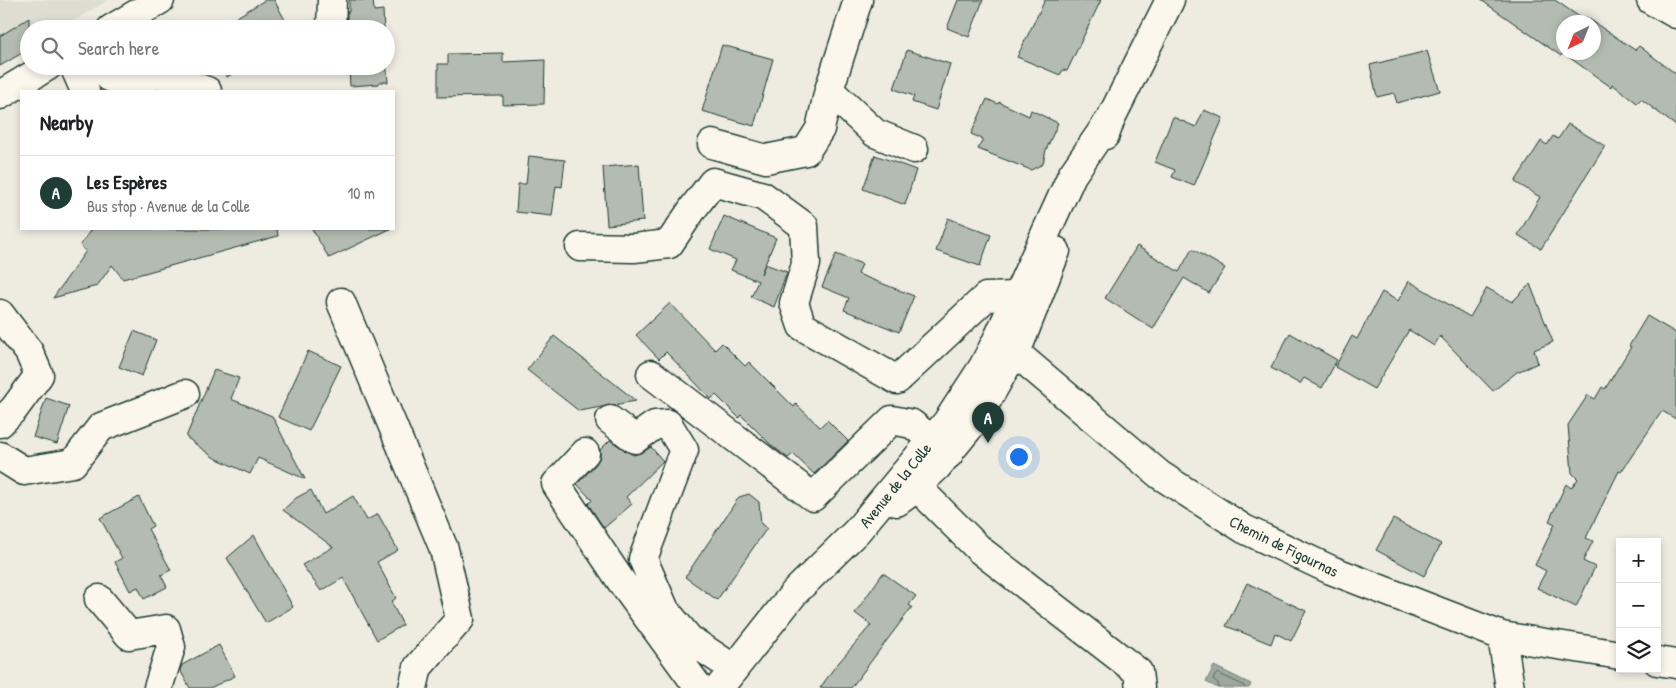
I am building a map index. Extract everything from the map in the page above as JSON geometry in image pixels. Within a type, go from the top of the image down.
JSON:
[{"type":"street","points":[[126,20],[160,0]]},
{"type":"street","points":[[331,20],[332,0]]},
{"type":"street","points":[[712,144],[766,159],[806,151],[820,129],[829,90],[858,0]]},
{"type":"street","name":"Avenue de la Colle","points":[[727,678],[795,592],[910,480],[940,447],[947,422],[983,367],[1006,346],[1025,301],[1059,244],[1088,181],[1111,118],[1170,0]]},
{"type":"street","points":[[1652,0],[1676,14]]},
{"type":"street","points":[[0,95],[33,75]]},
{"type":"street","points":[[78,75],[85,90]]},
{"type":"street","points":[[108,75],[142,90]]},
{"type":"street","points":[[162,75],[204,90]]},
{"type":"street","points":[[829,90],[875,133],[914,148]]},
{"type":"street","points":[[580,247],[634,248],[669,244],[713,182],[763,196],[804,226],[806,264],[794,303],[802,326],[897,380],[986,297],[1025,301]]},
{"type":"street","points":[[342,302],[444,549],[460,619],[418,666],[413,688]]},
{"type":"street","points":[[0,314],[29,352],[39,375],[14,409],[0,422]]},
{"type":"street","name":"Chemin de Figournas","points":[[1006,346],[1160,475],[1244,529],[1331,570],[1502,636],[1616,654]]},
{"type":"street","points":[[651,374],[813,497],[892,420],[912,424],[940,447]]},
{"type":"street","points":[[0,456],[24,471],[73,463],[101,427],[185,394]]},
{"type":"street","points":[[610,420],[634,439],[655,425],[668,424],[684,450],[643,559],[665,610],[689,639],[727,678]]},
{"type":"street","points":[[586,453],[556,484],[621,581],[699,688]]},
{"type":"street","points":[[910,480],[980,550],[1138,672],[1140,688]]},
{"type":"street","points":[[99,599],[129,635],[166,629],[170,647],[158,688]]},
{"type":"street","points":[[1502,636],[1510,688]]},
{"type":"street","points":[[1661,662],[1676,664]]},
{"type":"shaded area","points":[[0,0],[108,0],[75,20],[20,20],[20,40],[0,65]]},
{"type":"water","points":[[1214,666],[1251,684],[1249,688],[1218,688],[1206,682]]},
{"type":"building","points":[[265,0],[274,0],[285,20],[232,20]]},
{"type":"building","points":[[349,0],[373,0],[374,11],[383,10],[384,20],[347,20],[347,12],[349,12]]},
{"type":"building","points":[[958,0],[983,0],[969,37],[947,28]]},
{"type":"building","points":[[1045,0],[1101,0],[1067,71],[1063,70],[1060,75],[1017,57]]},
{"type":"building","points":[[1481,0],[1555,0],[1577,15],[1556,15],[1556,52]]},
{"type":"building","points":[[20,24],[20,54],[0,66],[0,36]]},
{"type":"building","points":[[1601,27],[1635,50],[1639,46],[1676,74],[1676,126],[1641,99],[1637,103],[1612,84],[1611,87],[1573,60],[1601,60]]},
{"type":"building","points":[[722,45],[773,59],[754,126],[702,111]]},
{"type":"building","points":[[907,50],[950,64],[936,110],[912,102],[914,96],[894,89]]},
{"type":"building","points":[[1427,51],[1440,91],[1397,103],[1394,93],[1377,97],[1370,65]]},
{"type":"building","points":[[503,53],[503,62],[545,60],[544,104],[503,105],[503,96],[438,97],[438,64],[448,64],[448,54]]},
{"type":"building","points":[[349,75],[387,75],[388,82],[350,86]]},
{"type":"building","points":[[987,99],[998,104],[999,102],[1029,116],[1031,110],[1058,123],[1046,150],[1043,164],[1031,170],[978,149],[983,139],[971,134]]},
{"type":"building","points":[[1204,110],[1223,118],[1194,186],[1172,177],[1175,170],[1155,162],[1173,117],[1196,127]]},
{"type":"building","points":[[1568,124],[1605,146],[1541,249],[1518,235],[1540,197],[1515,182],[1541,141],[1547,145],[1553,136],[1558,139]]},
{"type":"building","points":[[875,155],[916,170],[905,205],[863,189]]},
{"type":"building","points":[[529,156],[565,160],[562,187],[556,186],[552,216],[516,212],[518,184],[526,184]]},
{"type":"building","points":[[639,164],[643,221],[607,225],[603,167]]},
{"type":"building","points":[[724,216],[776,238],[765,264],[787,272],[774,307],[751,297],[758,281],[731,270],[736,260],[710,249]]},
{"type":"building","points":[[948,218],[991,235],[980,266],[936,251]]},
{"type":"building","points":[[90,230],[277,230],[278,236],[123,279],[112,265],[97,286],[53,298],[86,251],[80,246]]},
{"type":"building","points":[[313,230],[388,230],[329,258]]},
{"type":"building","points":[[1137,246],[1179,272],[1192,249],[1225,268],[1209,293],[1184,278],[1153,329],[1105,298]]},
{"type":"building","points":[[836,254],[862,264],[858,274],[914,296],[899,332],[844,310],[849,298],[822,287]]},
{"type":"building","points":[[1409,281],[1470,317],[1487,288],[1512,302],[1530,284],[1553,342],[1534,350],[1538,363],[1517,372],[1493,391],[1440,336],[1434,346],[1409,330],[1374,389],[1335,367],[1352,336],[1357,339],[1382,292],[1398,301]]},
{"type":"building","points":[[670,303],[715,350],[722,343],[745,366],[749,362],[794,407],[796,404],[820,427],[827,420],[848,441],[814,474],[793,454],[788,458],[771,445],[741,415],[739,418],[716,395],[711,399],[666,352],[659,359],[636,335]]},
{"type":"building","points":[[1647,316],[1676,333],[1676,419],[1662,411],[1621,472],[1619,471],[1586,538],[1593,541],[1583,561],[1595,567],[1576,607],[1537,588],[1546,571],[1535,565],[1555,524],[1549,521],[1566,484],[1571,488],[1578,479],[1572,473],[1568,425],[1588,395],[1595,399],[1602,387],[1605,389],[1631,347],[1629,346]]},
{"type":"building","points":[[134,331],[156,340],[142,376],[119,367]]},
{"type":"building","points":[[1290,333],[1337,360],[1322,388],[1304,378],[1300,384],[1271,368]]},
{"type":"building","points":[[554,336],[636,401],[579,411],[527,370]]},
{"type":"building","points":[[308,351],[341,366],[309,431],[278,417]]},
{"type":"building","points":[[214,370],[239,378],[231,399],[272,416],[305,479],[258,458],[250,474],[213,457],[186,437]]},
{"type":"building","points":[[46,398],[69,406],[57,444],[33,437]]},
{"type":"building","points":[[610,440],[634,455],[651,447],[663,461],[626,497],[632,504],[604,528],[588,504],[592,500],[577,484],[596,464],[600,457],[600,450]]},
{"type":"building","points":[[311,490],[323,514],[353,496],[367,520],[378,514],[398,550],[377,562],[396,598],[391,602],[403,625],[377,640],[343,578],[321,591],[302,565],[333,547],[283,510],[296,498]]},
{"type":"building","points":[[749,494],[759,502],[761,524],[767,528],[717,600],[685,577],[739,497]]},
{"type":"building","points":[[139,497],[153,526],[148,529],[171,570],[161,575],[167,587],[144,599],[138,587],[130,591],[115,562],[122,558],[100,518]]},
{"type":"building","points":[[1393,519],[1441,544],[1424,576],[1376,550]]},
{"type":"building","points":[[254,535],[293,607],[266,623],[227,558]]},
{"type":"building","points":[[883,573],[916,596],[909,605],[912,607],[851,688],[820,688],[834,668],[871,625],[855,613]]},
{"type":"building","points":[[1247,583],[1306,611],[1291,641],[1275,633],[1271,644],[1226,626]]},
{"type":"building","points":[[219,645],[235,676],[210,688],[190,688],[180,670],[182,665]]},
{"type":"place","name":"Les Espères","points":[[988,443]]}]
